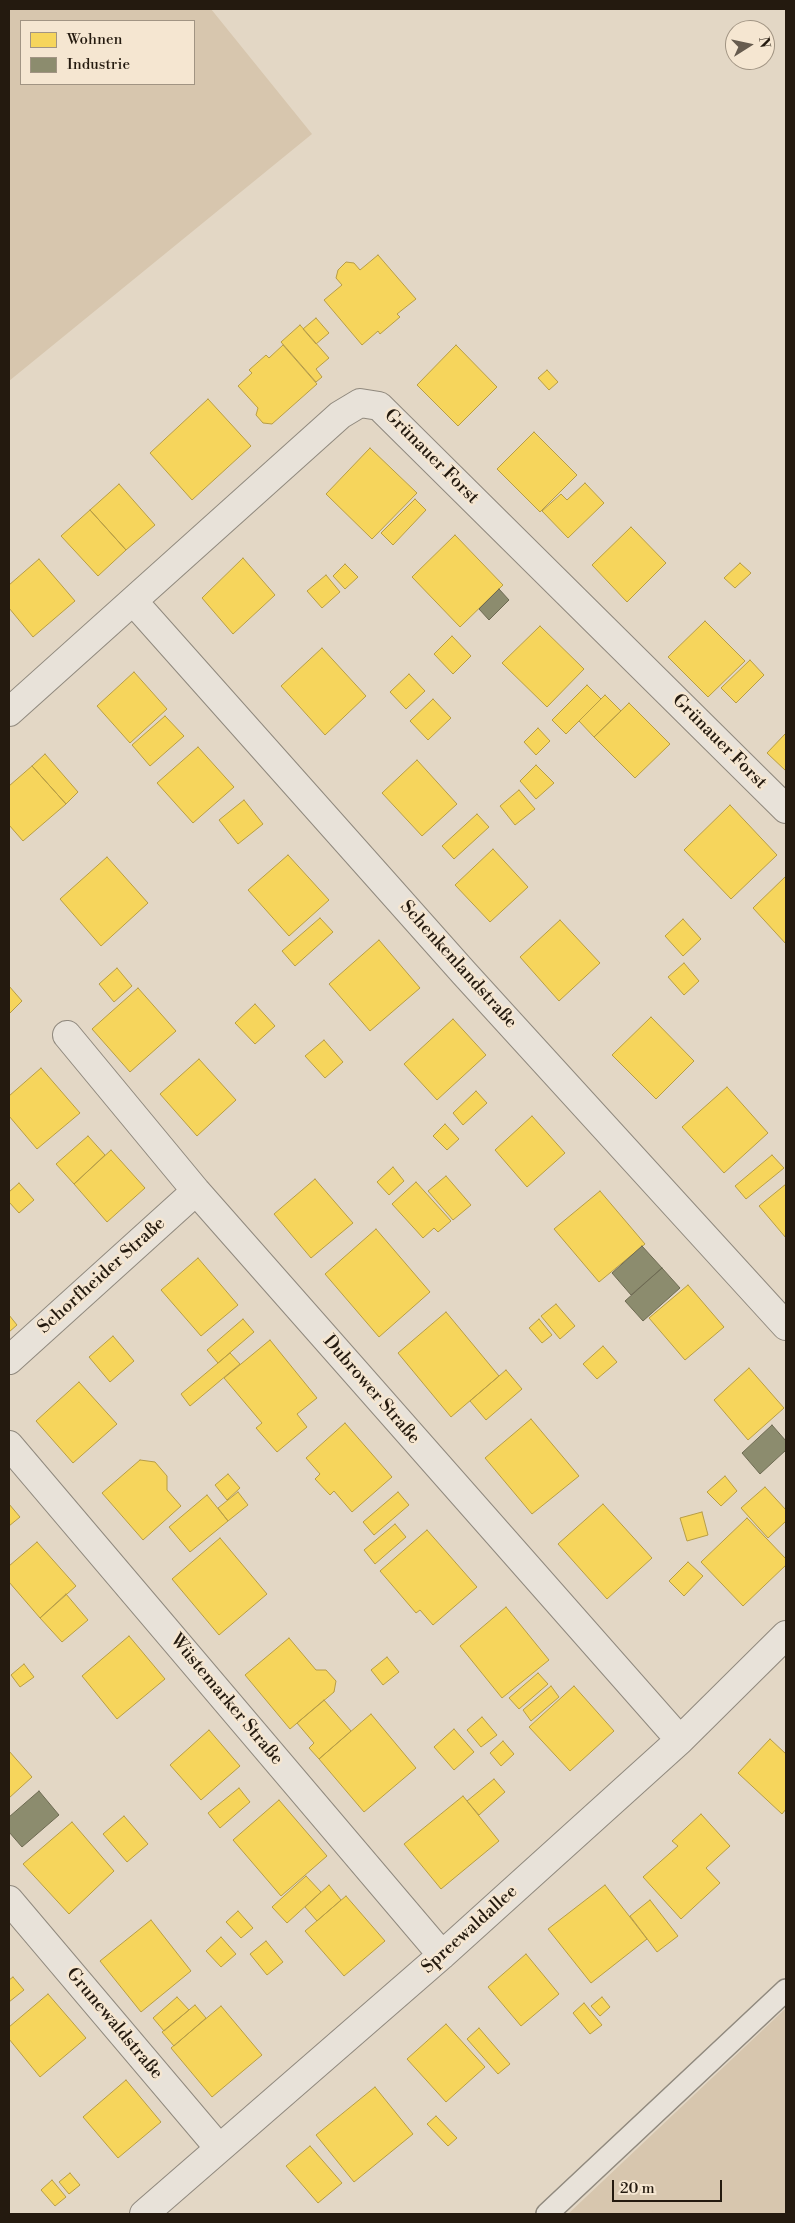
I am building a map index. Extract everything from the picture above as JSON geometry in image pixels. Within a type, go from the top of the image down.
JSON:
[{"type":"street","name":"Grünauer Forst","points":[[9,712],[340,415],[360,403],[379,406],[786,809]]},
{"type":"street","name":"Schenkenlandstraße","points":[[133,601],[464,973],[786,1326]]},
{"type":"street","name":"Dubrower Straße","points":[[67,1035],[196,1192],[680,1740]]},
{"type":"street","name":"Schorfheider Straße","points":[[9,1360],[196,1192]]},
{"type":"street","name":"Wüstemarker Straße","points":[[9,1445],[442,1955]]},
{"type":"street","name":"Spreewaldallee","points":[[144,2214],[442,1955],[680,1740],[786,1635]]},
{"type":"street","name":"Grunewaldstraße","points":[[9,1900],[220,2148]]},
{"type":"lane","points":[[547,2214],[786,1990]]},
{"type":"shaded area","points":[[9,9],[211,9],[312,134],[9,381]]},
{"type":"shaded area","points":[[786,2008],[786,2214],[568,2214]]},
{"type":"building: Wohnen","points":[[378,255],[416,299],[397,314],[400,317],[380,334],[378,331],[362,345],[324,300],[342,285],[336,278],[338,270],[346,262],[354,263],[360,270]]},
{"type":"building: Wohnen","points":[[316,318],[329,333],[316,344],[303,329]]},
{"type":"building: Wohnen","points":[[300,325],[329,358],[316,369],[322,377],[316,382],[281,342]]},
{"type":"building: Wohnen","points":[[283,345],[317,384],[272,424],[263,423],[256,415],[258,408],[238,386],[252,373],[249,370],[266,355],[269,358]]},
{"type":"building: Wohnen","points":[[456,345],[497,387],[458,426],[417,385]]},
{"type":"building: Wohnen","points":[[547,370],[558,382],[549,390],[538,378]]},
{"type":"building: Wohnen","points":[[208,399],[251,446],[192,500],[150,453]]},
{"type":"building: Wohnen","points":[[534,432],[577,475],[540,512],[497,469]]},
{"type":"building: Wohnen","points":[[370,448],[417,493],[372,539],[326,494]]},
{"type":"building: Wohnen","points":[[585,483],[604,503],[568,538],[542,511],[561,494],[567,500]]},
{"type":"building: Wohnen","points":[[119,484],[155,525],[126,550],[90,510]]},
{"type":"building: Wohnen","points":[[415,499],[426,510],[393,545],[381,533]]},
{"type":"building: Wohnen","points":[[90,510],[126,550],[98,576],[61,536]]},
{"type":"building: Wohnen","points":[[631,527],[666,563],[627,602],[592,565]]},
{"type":"building: Wohnen","points":[[455,535],[503,585],[460,627],[412,577]]},
{"type":"building: Wohnen","points":[[243,558],[275,595],[233,634],[202,598]]},
{"type":"building: Wohnen","points":[[39,559],[75,601],[33,637],[9,608],[9,585]]},
{"type":"building: Wohnen","points":[[740,563],[751,573],[735,588],[724,578]]},
{"type":"building: Wohnen","points":[[345,564],[358,577],[345,589],[333,576]]},
{"type":"building: Wohnen","points":[[326,575],[340,592],[322,608],[307,591]]},
{"type":"building: Wohnen","points":[[705,621],[745,661],[708,697],[668,657]]},
{"type":"building: Wohnen","points":[[540,626],[584,669],[547,707],[502,663]]},
{"type":"building: Wohnen","points":[[452,636],[471,656],[453,674],[434,654]]},
{"type":"building: Wohnen","points":[[322,648],[366,696],[325,735],[281,686]]},
{"type":"building: Wohnen","points":[[750,660],[764,675],[736,703],[721,688]]},
{"type":"building: Wohnen","points":[[134,672],[167,709],[130,743],[97,706]]},
{"type":"building: Wohnen","points":[[409,674],[425,691],[406,709],[390,692]]},
{"type":"building: Wohnen","points":[[587,685],[601,699],[566,734],[552,720]]},
{"type":"building: Wohnen","points":[[605,695],[621,711],[594,737],[579,721]]},
{"type":"building: Wohnen","points":[[433,699],[451,718],[428,740],[410,721]]},
{"type":"building: Wohnen","points":[[629,703],[670,744],[635,778],[594,737]]},
{"type":"building: Wohnen","points":[[165,716],[184,736],[150,766],[132,745]]},
{"type":"building: Wohnen","points":[[538,728],[550,741],[536,755],[524,742]]},
{"type":"building: Wohnen","points":[[786,733],[786,771],[767,753]]},
{"type":"building: Wohnen","points":[[198,747],[234,787],[193,823],[157,783]]},
{"type":"building: Wohnen","points":[[45,754],[78,792],[66,804],[32,766]]},
{"type":"building: Wohnen","points":[[417,760],[457,804],[422,836],[382,793]]},
{"type":"building: Wohnen","points":[[536,765],[554,783],[536,799],[520,781]]},
{"type":"building: Wohnen","points":[[32,766],[66,804],[23,841],[9,825],[9,786]]},
{"type":"building: Wohnen","points":[[519,790],[535,809],[515,825],[500,806]]},
{"type":"building: Wohnen","points":[[244,800],[263,824],[238,844],[219,820]]},
{"type":"building: Wohnen","points":[[730,805],[777,855],[731,899],[684,850]]},
{"type":"building: Wohnen","points":[[477,814],[489,827],[454,859],[442,846]]},
{"type":"building: Wohnen","points":[[493,849],[528,887],[490,922],[455,885]]},
{"type":"building: Wohnen","points":[[288,855],[329,900],[289,936],[248,890]]},
{"type":"building: Wohnen","points":[[107,857],[148,903],[101,946],[60,899]]},
{"type":"building: Wohnen","points":[[786,876],[786,944],[753,908]]},
{"type":"building: Wohnen","points":[[320,918],[333,932],[295,966],[282,951]]},
{"type":"building: Wohnen","points":[[683,919],[701,939],[683,956],[665,936]]},
{"type":"building: Wohnen","points":[[560,920],[600,963],[559,1001],[520,957]]},
{"type":"building: Wohnen","points":[[379,940],[420,988],[370,1031],[329,984]]},
{"type":"building: Wohnen","points":[[684,963],[699,981],[684,995],[668,977]]},
{"type":"building: Wohnen","points":[[117,968],[132,986],[114,1002],[99,984]]},
{"type":"building: Wohnen","points":[[9,986],[22,1001],[9,1014]]},
{"type":"building: Wohnen","points":[[138,988],[176,1031],[130,1072],[92,1029]]},
{"type":"building: Wohnen","points":[[255,1004],[275,1026],[255,1044],[235,1023]]},
{"type":"building: Wohnen","points":[[651,1017],[694,1061],[656,1099],[612,1055]]},
{"type":"building: Wohnen","points":[[453,1019],[486,1055],[437,1100],[404,1064]]},
{"type":"building: Wohnen","points":[[324,1040],[343,1062],[325,1078],[305,1056]]},
{"type":"building: Wohnen","points":[[199,1059],[236,1100],[197,1136],[160,1094]]},
{"type":"building: Wohnen","points":[[41,1068],[80,1113],[37,1149],[9,1116],[9,1096]]},
{"type":"building: Wohnen","points":[[727,1087],[768,1133],[724,1173],[682,1127]]},
{"type":"building: Wohnen","points":[[476,1091],[487,1103],[463,1125],[453,1113]]},
{"type":"building: Wohnen","points":[[532,1116],[565,1153],[527,1187],[495,1150]]},
{"type":"building: Wohnen","points":[[445,1124],[459,1139],[447,1150],[433,1136]]},
{"type":"building: Wohnen","points":[[88,1136],[105,1155],[74,1184],[56,1164]]},
{"type":"building: Wohnen","points":[[111,1150],[145,1188],[107,1222],[74,1184]]},
{"type":"building: Wohnen","points":[[772,1155],[784,1168],[746,1199],[735,1186]]},
{"type":"building: Wohnen","points":[[393,1167],[404,1181],[389,1195],[377,1182]]},
{"type":"building: Wohnen","points":[[446,1176],[471,1205],[453,1220],[428,1191]]},
{"type":"building: Wohnen","points":[[315,1179],[353,1223],[311,1258],[274,1214]]},
{"type":"building: Wohnen","points":[[416,1182],[451,1221],[438,1232],[434,1228],[423,1238],[392,1204]]},
{"type":"building: Wohnen","points":[[19,1183],[34,1200],[19,1213],[9,1202],[9,1192]]},
{"type":"building: Wohnen","points":[[786,1184],[786,1238],[759,1206]]},
{"type":"building: Wohnen","points":[[600,1191],[645,1244],[599,1282],[554,1229]]},
{"type":"building: Wohnen","points":[[376,1229],[430,1292],[379,1337],[325,1274]]},
{"type":"building: Wohnen","points":[[198,1258],[238,1305],[201,1336],[161,1290]]},
{"type":"building: Wohnen","points":[[688,1285],[724,1327],[685,1360],[649,1318]]},
{"type":"building: Wohnen","points":[[556,1304],[575,1326],[560,1339],[541,1316]]},
{"type":"building: Wohnen","points":[[446,1312],[499,1376],[451,1417],[398,1353]]},
{"type":"building: Wohnen","points":[[9,1315],[17,1325],[9,1332]]},
{"type":"building: Wohnen","points":[[243,1319],[254,1332],[218,1363],[207,1350]]},
{"type":"building: Wohnen","points":[[539,1319],[552,1335],[542,1343],[529,1328]]},
{"type":"building: Wohnen","points":[[113,1336],[134,1361],[110,1382],[89,1357]]},
{"type":"building: Wohnen","points":[[270,1340],[317,1398],[297,1414],[307,1427],[277,1452],[256,1428],[262,1423],[224,1378]]},
{"type":"building: Wohnen","points":[[603,1346],[617,1362],[597,1379],[583,1364]]},
{"type":"building: Wohnen","points":[[230,1353],[240,1364],[190,1406],[181,1394]]},
{"type":"building: Wohnen","points":[[749,1368],[784,1408],[748,1440],[714,1400]]},
{"type":"building: Wohnen","points":[[506,1370],[522,1389],[486,1420],[470,1401]]},
{"type":"building: Wohnen","points":[[79,1382],[117,1424],[73,1463],[36,1421]]},
{"type":"building: Wohnen","points":[[531,1419],[579,1476],[532,1514],[485,1458]]},
{"type":"building: Wohnen","points":[[345,1423],[392,1477],[352,1512],[334,1491],[330,1495],[315,1479],[320,1474],[306,1458]]},
{"type":"building: Wohnen","points":[[140,1460],[155,1462],[167,1476],[167,1490],[181,1506],[143,1540],[102,1493]]},
{"type":"building: Wohnen","points":[[228,1474],[240,1488],[227,1500],[215,1485]]},
{"type":"building: Wohnen","points":[[725,1476],[737,1491],[721,1506],[707,1492]]},
{"type":"building: Wohnen","points":[[765,1487],[786,1510],[786,1521],[768,1538],[741,1508]]},
{"type":"building: Wohnen","points":[[238,1492],[248,1505],[228,1521],[218,1508]]},
{"type":"building: Wohnen","points":[[398,1492],[409,1505],[374,1535],[363,1522]]},
{"type":"building: Wohnen","points":[[207,1495],[228,1521],[190,1552],[169,1527]]},
{"type":"building: Wohnen","points":[[9,1504],[20,1517],[9,1526]]},
{"type":"building: Wohnen","points":[[603,1504],[652,1558],[607,1599],[558,1544]]},
{"type":"building: Wohnen","points":[[702,1512],[708,1535],[687,1541],[680,1518]]},
{"type":"building: Wohnen","points":[[747,1518],[786,1559],[786,1565],[743,1606],[701,1562]]},
{"type":"building: Wohnen","points":[[395,1524],[406,1537],[375,1564],[364,1550]]},
{"type":"building: Wohnen","points":[[427,1530],[477,1587],[433,1625],[420,1610],[416,1613],[380,1571]]},
{"type":"building: Wohnen","points":[[220,1538],[267,1594],[219,1635],[172,1579]]},
{"type":"building: Wohnen","points":[[37,1542],[76,1586],[40,1618],[9,1582],[9,1566]]},
{"type":"building: Wohnen","points":[[688,1562],[703,1576],[684,1596],[669,1581]]},
{"type":"building: Wohnen","points":[[66,1594],[88,1620],[62,1642],[40,1618]]},
{"type":"building: Wohnen","points":[[506,1607],[549,1660],[502,1698],[460,1646]]},
{"type":"building: Wohnen","points":[[129,1636],[165,1679],[117,1719],[82,1676]]},
{"type":"building: Wohnen","points":[[289,1638],[316,1670],[326,1670],[336,1681],[334,1692],[290,1729],[245,1675]]},
{"type":"building: Wohnen","points":[[387,1657],[399,1672],[383,1685],[371,1670]]},
{"type":"building: Wohnen","points":[[24,1664],[34,1677],[20,1687],[11,1675]]},
{"type":"building: Wohnen","points":[[538,1673],[548,1684],[519,1709],[509,1698]]},
{"type":"building: Wohnen","points":[[551,1686],[559,1697],[531,1721],[523,1710]]},
{"type":"building: Wohnen","points":[[574,1686],[614,1731],[570,1771],[529,1727]]},
{"type":"building: Wohnen","points":[[324,1700],[351,1731],[319,1759],[309,1748],[314,1743],[297,1723]]},
{"type":"building: Wohnen","points":[[371,1714],[416,1768],[364,1812],[319,1759]]},
{"type":"building: Wohnen","points":[[482,1717],[497,1735],[481,1747],[467,1730]]},
{"type":"building: Wohnen","points":[[454,1729],[474,1752],[454,1770],[434,1747]]},
{"type":"building: Wohnen","points":[[209,1730],[240,1766],[201,1800],[170,1765]]},
{"type":"building: Wohnen","points":[[770,1739],[786,1754],[786,1809],[782,1814],[738,1773]]},
{"type":"building: Wohnen","points":[[503,1741],[514,1754],[501,1766],[490,1753]]},
{"type":"building: Wohnen","points":[[9,1751],[32,1777],[9,1798]]},
{"type":"building: Wohnen","points":[[494,1779],[505,1792],[479,1815],[467,1801]]},
{"type":"building: Wohnen","points":[[239,1788],[250,1802],[220,1828],[208,1813]]},
{"type":"building: Wohnen","points":[[463,1796],[499,1841],[441,1889],[404,1844]]},
{"type":"building: Wohnen","points":[[279,1800],[327,1856],[281,1896],[233,1840]]},
{"type":"building: Wohnen","points":[[701,1814],[730,1846],[706,1868],[720,1883],[681,1919],[643,1877],[678,1846],[672,1841]]},
{"type":"building: Wohnen","points":[[124,1816],[148,1844],[127,1862],[103,1834]]},
{"type":"building: Wohnen","points":[[72,1822],[114,1871],[69,1914],[23,1864]]},
{"type":"building: Wohnen","points":[[306,1876],[321,1892],[287,1923],[272,1907]]},
{"type":"building: Wohnen","points":[[329,1885],[341,1900],[317,1921],[305,1907]]},
{"type":"building: Wohnen","points":[[605,1885],[647,1939],[591,1983],[548,1929]]},
{"type":"building: Wohnen","points":[[346,1896],[385,1941],[344,1976],[305,1931]]},
{"type":"building: Wohnen","points":[[650,1900],[678,1936],[657,1952],[630,1916]]},
{"type":"building: Wohnen","points":[[238,1911],[253,1928],[241,1938],[226,1922]]},
{"type":"building: Wohnen","points":[[151,1920],[191,1971],[141,2012],[100,1961]]},
{"type":"building: Wohnen","points":[[221,1937],[236,1954],[221,1967],[206,1951]]},
{"type":"building: Wohnen","points":[[266,1941],[283,1962],[267,1975],[250,1954]]},
{"type":"building: Wohnen","points":[[526,1954],[559,1994],[521,2026],[488,1987]]},
{"type":"building: Wohnen","points":[[13,1977],[24,1990],[9,2002],[9,1980]]},
{"type":"building: Wohnen","points":[[48,1994],[86,2038],[40,2077],[9,2039],[9,2027]]},
{"type":"building: Wohnen","points":[[177,1997],[189,2010],[164,2031],[153,2018]]},
{"type":"building: Wohnen","points":[[602,1997],[610,2007],[600,2016],[591,2006]]},
{"type":"building: Wohnen","points":[[584,2003],[602,2025],[590,2034],[573,2013]]},
{"type":"building: Wohnen","points":[[195,2005],[206,2018],[174,2046],[162,2032]]},
{"type":"building: Wohnen","points":[[221,2006],[262,2055],[212,2097],[171,2048]]},
{"type":"building: Wohnen","points":[[446,2024],[485,2067],[446,2102],[407,2059]]},
{"type":"building: Wohnen","points":[[479,2028],[510,2064],[498,2074],[467,2039]]},
{"type":"building: Wohnen","points":[[126,2080],[161,2122],[118,2158],[83,2117]]},
{"type":"building: Wohnen","points":[[375,2087],[413,2134],[354,2182],[316,2135]]},
{"type":"building: Wohnen","points":[[436,2116],[457,2138],[448,2146],[427,2124]]},
{"type":"building: Wohnen","points":[[310,2146],[342,2183],[318,2203],[286,2166]]},
{"type":"building: Wohnen","points":[[70,2173],[80,2185],[69,2194],[59,2182]]},
{"type":"building: Wohnen","points":[[52,2180],[66,2197],[55,2206],[41,2190]]},
{"type":"building: Industrie","points":[[499,589],[509,600],[489,620],[479,609]]},
{"type":"building: Industrie","points":[[642,1246],[662,1268],[631,1295],[612,1273]]},
{"type":"building: Industrie","points":[[662,1268],[680,1288],[643,1321],[625,1301]]},
{"type":"building: Industrie","points":[[772,1425],[786,1441],[786,1450],[760,1474],[742,1453]]},
{"type":"building: Industrie","points":[[39,1791],[59,1815],[22,1847],[9,1832],[9,1817]]}]
